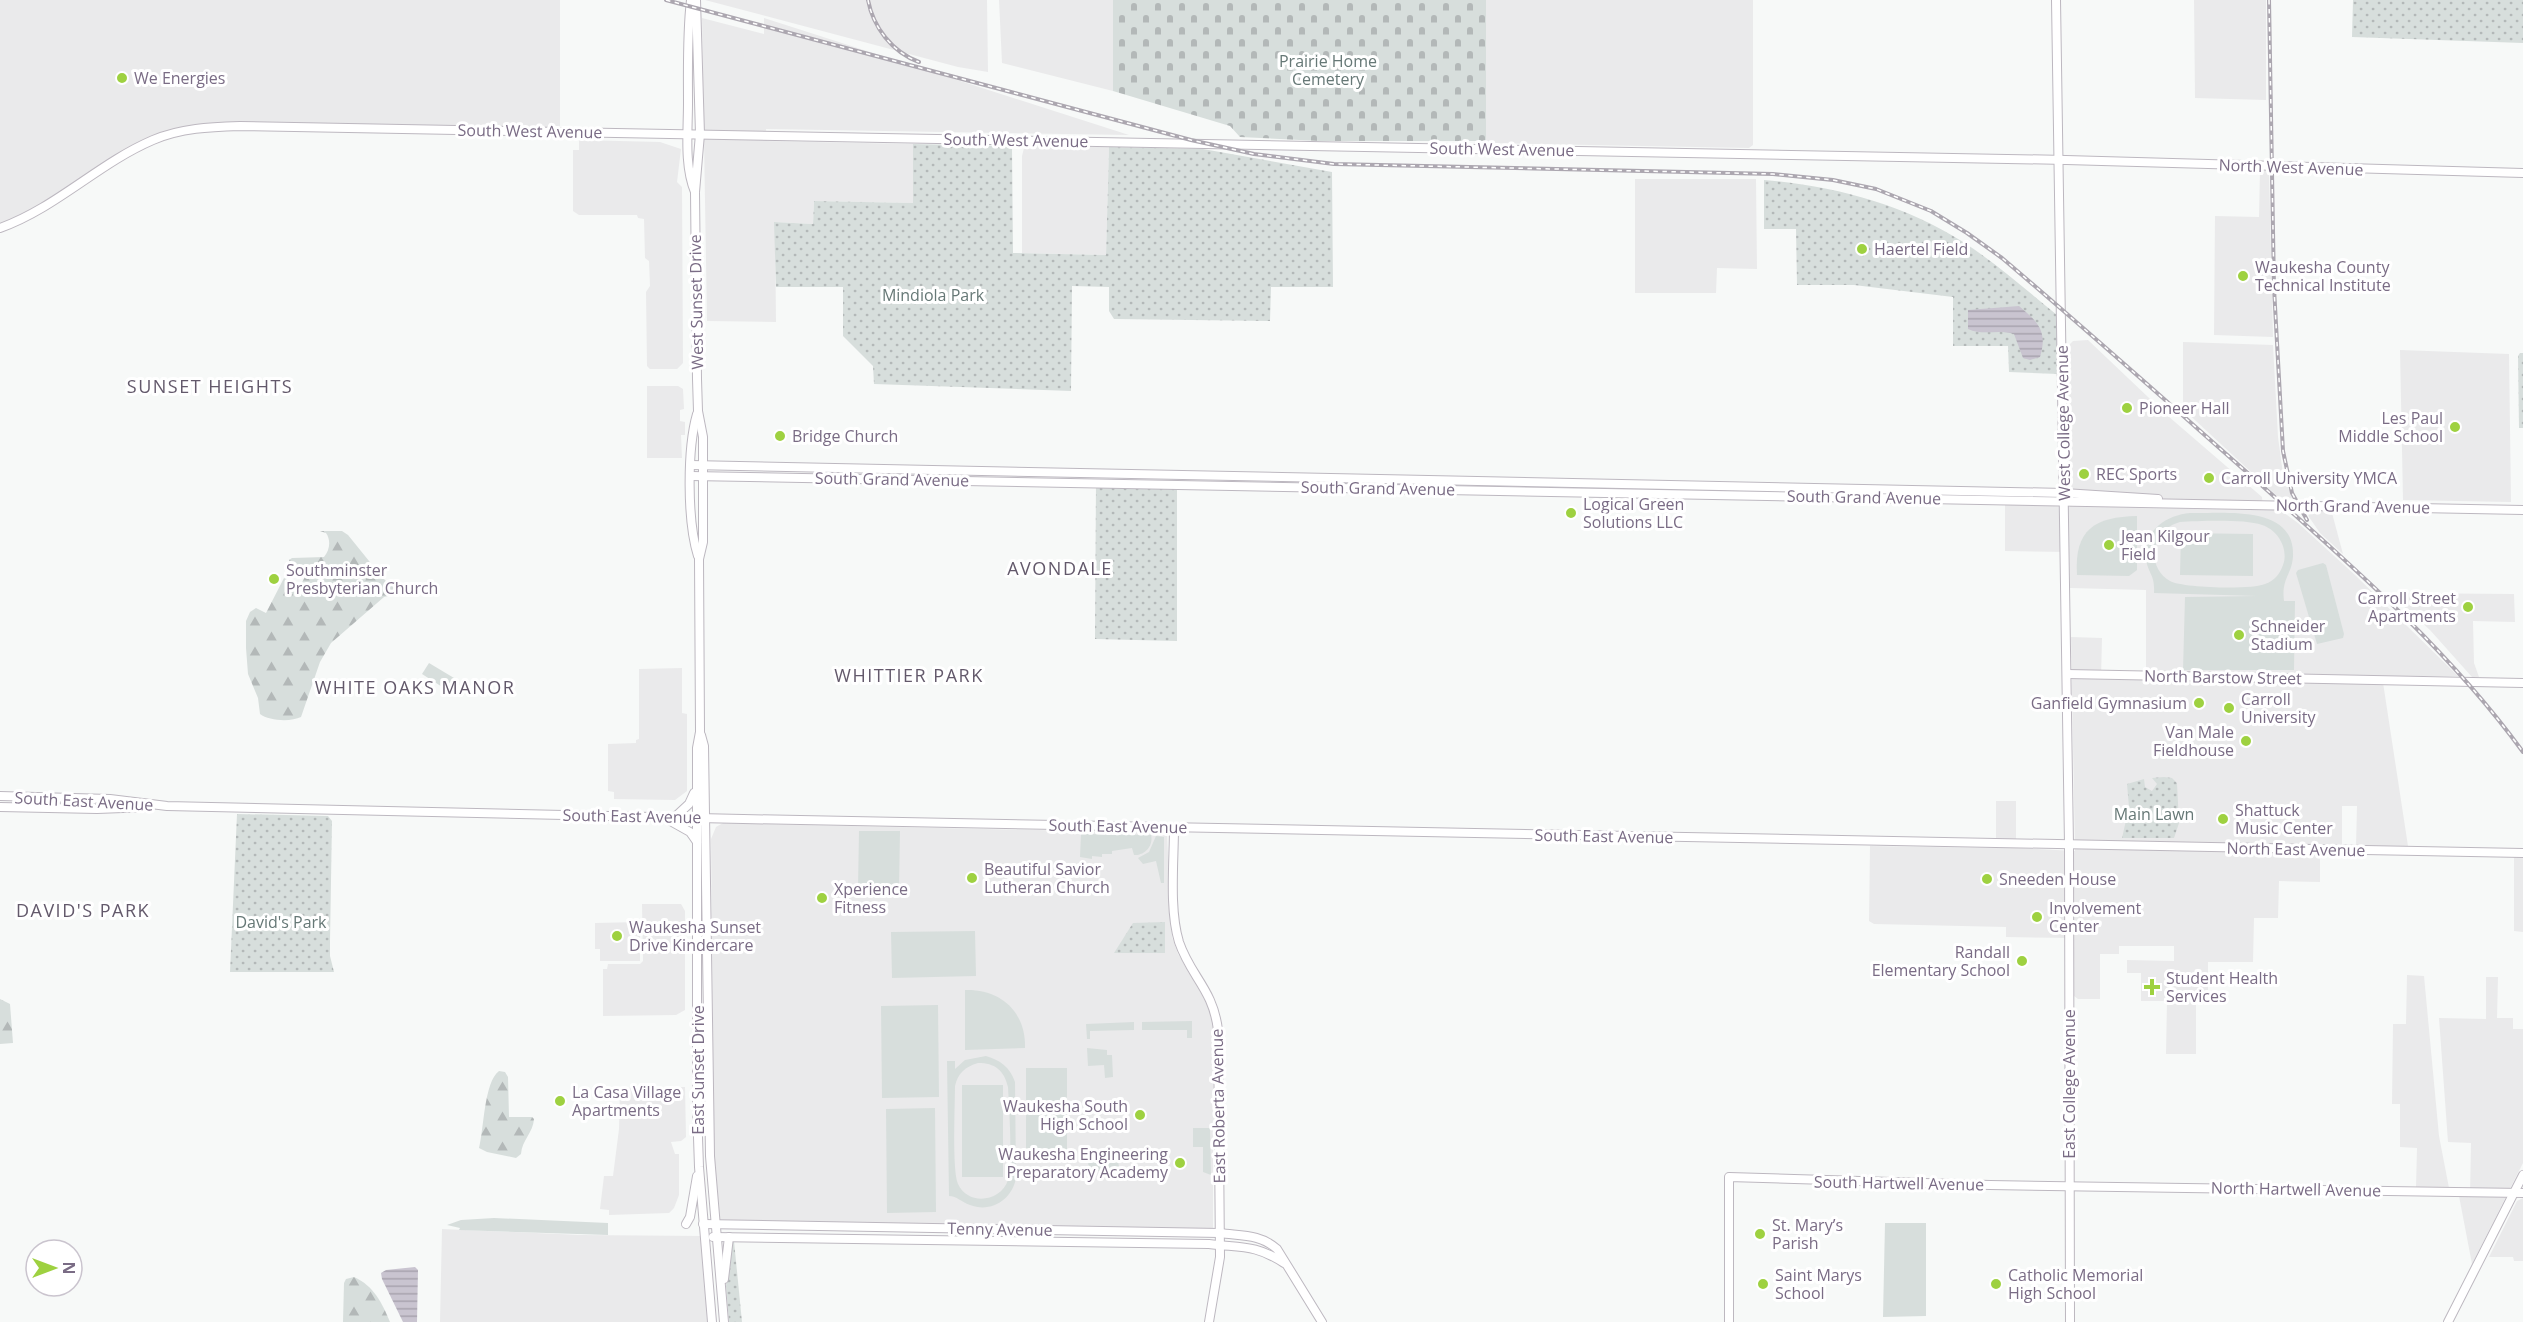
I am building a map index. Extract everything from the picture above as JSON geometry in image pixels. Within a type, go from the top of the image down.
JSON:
[{"type":"street","name":"West Sunset Drive","points":[[694,0],[688,134],[692,184],[695,192]]},
{"type":"street","name":"West Sunset Drive","points":[[694,0],[700,134],[695,192],[698,411],[703,436],[703,542],[699,559],[700,732],[697,748],[701,818]]},
{"type":"street","name":"West College Avenue","points":[[2056,0],[2069,846]]},
{"type":"street","name":"South West Avenue","points":[[0,228],[22,219],[143,145],[192,129],[248,126],[2058,160]]},
{"type":"street","name":"North West Avenue","points":[[2058,160],[2523,174]]},
{"type":"street","name":"West Sunset Drive","points":[[698,411],[691,436],[691,476],[694,542],[699,559]]},
{"type":"street","name":"South Grand Avenue","points":[[691,465],[2064,498]]},
{"type":"street","name":"South Grand Avenue","points":[[691,476],[2064,498]]},
{"type":"street","name":"North Grand Avenue","points":[[2064,498],[2138,496],[2182,502],[2523,510]]},
{"type":"street","name":"North Barstow Street","points":[[2067,674],[2523,683]]},
{"type":"street","name":"West Sunset Drive","points":[[700,732],[704,746],[701,818]]},
{"type":"street","points":[[675,817],[693,798],[697,775]]},
{"type":"street","name":"South East Avenue","points":[[0,796],[110,799],[167,806]]},
{"type":"street","name":"South East Avenue","points":[[0,807],[97,809],[167,806],[2069,846]]},
{"type":"street","points":[[662,817],[690,832],[697,842]]},
{"type":"street","name":"East Sunset Drive","points":[[701,818],[697,842],[699,1167],[712,1322]]},
{"type":"street","name":"East Sunset Drive","points":[[701,818],[707,850],[710,1156],[724,1322]]},
{"type":"street","points":[[707,850],[711,834],[720,819]]},
{"type":"street","name":"East Roberta Avenue","points":[[1174,827],[1176,932],[1186,958],[1210,997],[1217,1021],[1220,1245],[1218,1276],[1209,1322]]},
{"type":"street","name":"North East Avenue","points":[[2069,846],[2523,853]]},
{"type":"street","name":"East College Avenue","points":[[2069,846],[2070,1322]]},
{"type":"street","points":[[686,1224],[690,1217],[699,1167]]},
{"type":"street","points":[[2448,1322],[2521,1193],[2523,1175]]},
{"type":"street","name":"South Hartwell Avenue","points":[[1729,1322],[1729,1177],[2069,1185]]},
{"type":"street","name":"North Hartwell Avenue","points":[[2069,1185],[2521,1193]]},
{"type":"street","name":"Tenny Avenue","points":[[703,1224],[1220,1233],[1259,1238],[1277,1250],[1322,1322]]},
{"type":"street","name":"Tenny Avenue","points":[[704,1236],[1220,1245],[1255,1248],[1268,1252],[1284,1263]]},
{"type":"street","points":[[721,1291],[729,1237]]},
{"type":"shaded area","points":[[0,0],[560,0],[560,131],[223,126],[170,133],[0,227]]},
{"type":"shaded area","points":[[705,0],[987,0],[988,72],[958,67]]},
{"type":"shaded area","points":[[999,0],[1113,0],[1113,91],[1002,63]]},
{"type":"shaded area","points":[[1486,0],[1753,0],[1753,145],[1749,148],[1486,143]]},
{"type":"shaded area","points":[[2194,0],[2266,0],[2266,100],[2195,98]]},
{"type":"shaded area","points":[[702,18],[764,34],[764,18],[1129,135],[766,129],[767,141],[913,144],[913,203],[814,201],[813,224],[775,222],[776,322],[707,321]]},
{"type":"shaded area","points":[[579,140],[660,142],[681,149],[677,182],[682,187],[683,363],[677,369],[650,369],[647,366],[646,292],[650,286],[649,261],[645,258],[644,219],[638,218],[637,215],[579,215],[573,211],[573,150],[579,150]]},
{"type":"shaded area","points":[[1027,146],[1109,147],[1106,255],[1022,253],[1022,156]]},
{"type":"shaded area","name":"Waukesha County Technical Institute","points":[[2260,170],[2269,171],[2273,337],[2214,335],[2215,216],[2259,217]]},
{"type":"shaded area","points":[[1635,179],[1756,179],[1757,269],[1717,268],[1716,293],[1635,293]]},
{"type":"shaded area","points":[[2019,306],[2040,328],[2043,340],[2040,357],[2030,360],[2023,358],[2014,334],[1968,329],[1968,310]]},
{"type":"shaded area","name":"Carroll University","points":[[2088,340],[2168,416],[2262,497],[2263,510],[2280,510],[2298,523],[2355,575],[2458,676],[2382,676],[2408,846],[2356,846],[2357,806],[2342,806],[2342,846],[2320,845],[2320,882],[2279,881],[2278,918],[2254,918],[2253,962],[2208,962],[2208,1002],[2196,1002],[2196,1054],[2166,1054],[2167,1001],[2141,1001],[2141,973],[2127,973],[2127,960],[2174,961],[2174,946],[2119,946],[2119,954],[2100,954],[2100,999],[2078,999],[2074,996],[2073,938],[2006,937],[2006,927],[1874,924],[1869,921],[1870,846],[1996,848],[1996,801],[2016,801],[2016,848],[2075,851],[2071,637],[2102,638],[2101,678],[2146,678],[2146,590],[2070,588],[2069,552],[2005,551],[2005,503],[2070,507],[2068,346],[2073,341]]},
{"type":"shaded area","points":[[2183,342],[2273,345],[2278,437],[2283,474],[2292,498],[2278,497],[2183,409]]},
{"type":"shaded area","name":"Les Paul Middle School","points":[[2400,350],[2509,354],[2511,502],[2403,500]]},
{"type":"shaded area","points":[[647,386],[678,386],[683,389],[684,409],[680,410],[680,421],[685,422],[685,435],[681,435],[682,458],[647,458]]},
{"type":"shaded area","points":[[2307,510],[2328,510],[2332,513],[2343,554],[2320,533]]},
{"type":"shaded area","points":[[2389,593],[2514,594],[2515,622],[2473,621],[2474,663],[2479,677],[2472,677],[2430,630]]},
{"type":"shaded area","points":[[682,668],[682,713],[687,714],[687,791],[675,800],[614,799],[614,792],[608,791],[608,744],[636,743],[639,739],[639,669]]},
{"type":"shaded area","name":"Waukesha South High School","points":[[723,823],[1167,833],[1172,937],[1178,954],[1209,1006],[1213,1024],[1213,1229],[720,1220],[714,1154],[711,839],[716,827]]},
{"type":"shaded area","points":[[2514,857],[2523,857],[2523,932],[2514,931]]},
{"type":"shaded area","points":[[642,904],[681,904],[685,911],[685,1010],[676,1015],[603,1016],[603,969],[607,969],[608,964],[640,964],[643,961]]},
{"type":"shaded area","name":"Waukesha Sunset Drive Kindercare","points":[[640,922],[640,961],[600,961],[600,949],[595,949],[595,923]]},
{"type":"shaded area","points":[[2407,975],[2424,976],[2439,1136],[2449,1188],[2416,1187],[2417,1148],[2400,1147],[2400,1104],[2392,1104],[2393,1024],[2406,1024]]},
{"type":"shaded area","points":[[2486,977],[2498,977],[2497,1018],[2513,1018],[2513,1029],[2523,1029],[2523,1163],[2472,1264],[2459,1196],[2470,1196],[2471,1143],[2448,1142],[2439,1018],[2486,1019]]},
{"type":"shaded area","points":[[685,1087],[686,1137],[681,1141],[671,1142],[675,1154],[679,1154],[679,1195],[674,1208],[669,1213],[609,1215],[609,1210],[600,1209],[604,1176],[613,1176],[619,1129],[620,1088]]},
{"type":"shaded area","points":[[2523,1198],[2523,1261],[2514,1261],[2513,1257],[2489,1257],[2517,1201]]},
{"type":"shaded area","points":[[442,1229],[581,1235],[703,1236],[707,1322],[440,1322]]},
{"type":"shaded area","points":[[415,1267],[418,1270],[417,1322],[403,1322],[381,1273],[386,1270]]},
{"type":"green space","name":"Prairie Home Cemetery","points":[[1113,0],[1486,0],[1486,141],[1319,141],[1240,137],[1230,126],[1113,91]]},
{"type":"green space","points":[[2353,0],[2523,0],[2523,43],[2352,37]]},
{"type":"green space","name":"Mindiola Park","points":[[913,144],[1008,146],[1012,148],[1013,253],[1106,255],[1109,147],[1203,149],[1332,172],[1333,287],[1271,287],[1270,321],[1114,319],[1109,311],[1109,287],[1072,286],[1071,391],[874,384],[873,366],[843,336],[843,287],[776,287],[774,222],[813,224],[814,201],[913,203]]},
{"type":"green space","points":[[1764,180],[1816,187],[1867,199],[1916,217],[1963,242],[2057,315],[2058,374],[2009,372],[2008,346],[1953,346],[1953,297],[1854,285],[1797,285],[1796,229],[1764,229]]},
{"type":"green space","points":[[2523,353],[2523,428],[2519,428],[2518,356]]},
{"type":"green space","points":[[1096,483],[1177,484],[1177,641],[1095,639]]},
{"type":"green space","name":"Schneider Stadium","points":[[2181,514],[2255,515],[2282,527],[2291,539],[2293,556],[2283,593],[2284,601],[2295,601],[2294,670],[2183,670],[2185,597],[2257,596],[2154,593],[2153,579],[2146,560],[2147,542],[2157,527]],"holes":[[[2180,522],[2245,522],[2268,527],[2281,541],[2284,553],[2283,565],[2274,579],[2258,586],[2202,587],[2170,581],[2157,566],[2155,548],[2163,532]]]},
{"type":"green space","name":"Jean Kilgour Field","points":[[2137,516],[2137,570],[2129,576],[2077,575],[2079,547],[2090,529],[2109,519]]},
{"type":"green space","points":[[320,531],[342,531],[348,535],[387,582],[402,585],[402,593],[384,597],[331,643],[320,662],[301,717],[286,720],[269,718],[260,714],[258,698],[248,674],[246,621],[250,612],[256,608],[266,613],[284,578],[300,586],[306,575],[292,567],[289,560],[324,557],[329,548],[329,542],[326,533]]},
{"type":"green space","points":[[2181,533],[2253,534],[2253,576],[2180,575]]},
{"type":"green space","points":[[2323,563],[2326,565],[2344,634],[2343,638],[2317,644],[2296,573],[2298,570]]},
{"type":"green space","points":[[429,663],[454,678],[447,690],[422,674]]},
{"type":"green space","name":"Main Lawn","points":[[2152,778],[2172,778],[2177,783],[2179,823],[2174,838],[2122,838],[2129,807],[2127,784],[2144,779],[2145,787],[2152,791],[2157,784]]},
{"type":"green space","name":"David's Park","points":[[237,814],[328,816],[332,821],[330,956],[334,972],[230,972]]},
{"type":"green space","points":[[859,831],[900,831],[899,889],[858,888]]},
{"type":"green space","points":[[1081,834],[1151,835],[1152,839],[1150,846],[1138,855],[1134,855],[1132,848],[1112,851],[1112,854],[1102,854],[1102,857],[1092,856],[1092,859],[1080,857]]},
{"type":"green space","points":[[1156,836],[1164,837],[1164,883],[1161,883],[1156,861],[1143,864],[1138,858],[1149,852]]},
{"type":"green space","points":[[1165,922],[1165,953],[1114,953],[1133,923]]},
{"type":"green space","points":[[975,931],[976,976],[892,978],[891,932]]},
{"type":"green space","points":[[965,990],[990,994],[1009,1005],[1021,1024],[1025,1048],[965,1050]]},
{"type":"green space","points":[[0,999],[10,1004],[13,1043],[0,1044]]},
{"type":"green space","points":[[938,1005],[939,1097],[882,1098],[881,1006]]},
{"type":"green space","points":[[1192,1021],[1192,1038],[1187,1038],[1187,1030],[1142,1030],[1142,1022]]},
{"type":"green space","points":[[1134,1022],[1134,1030],[1090,1031],[1090,1039],[1087,1039],[1086,1024]]},
{"type":"green space","points":[[1087,1048],[1107,1050],[1107,1055],[1112,1055],[1113,1077],[1105,1078],[1104,1065],[1088,1066]]},
{"type":"green space","points":[[986,1056],[996,1060],[1007,1068],[1015,1082],[1016,1178],[1010,1193],[993,1206],[978,1207],[949,1196],[947,1061],[955,1061],[955,1069],[965,1060]],"holes":[[[984,1063],[998,1069],[1008,1087],[1009,1172],[1008,1180],[999,1193],[992,1197],[976,1198],[963,1191],[956,1177],[955,1086],[960,1074],[969,1066]]]},
{"type":"green space","points":[[1026,1068],[1067,1068],[1067,1160],[1026,1160]]},
{"type":"green space","points":[[499,1071],[505,1072],[508,1077],[509,1117],[532,1117],[534,1119],[521,1154],[516,1158],[479,1148],[487,1095]]},
{"type":"green space","points":[[962,1085],[1003,1085],[1003,1177],[962,1177]]},
{"type":"green space","points":[[935,1108],[936,1212],[887,1213],[886,1109]]},
{"type":"green space","points":[[1193,1128],[1210,1128],[1211,1175],[1203,1172],[1203,1147],[1193,1147]]},
{"type":"green space","points":[[1093,1157],[1111,1157],[1118,1162],[1120,1171],[1093,1171],[1088,1164]]},
{"type":"green space","points":[[494,1218],[608,1223],[608,1235],[459,1230],[460,1228],[447,1225],[461,1220]]},
{"type":"green space","points":[[1885,1223],[1926,1223],[1926,1316],[1883,1317]]},
{"type":"green space","points":[[734,1241],[742,1322],[729,1322],[726,1286],[731,1242]]},
{"type":"green space","points":[[354,1277],[372,1290],[390,1322],[343,1322],[344,1283],[346,1279]]},
{"type":"railway","points":[[666,0],[1191,140],[1254,154],[1334,164],[1773,174],[1833,180],[1876,189],[1931,211],[2002,258],[2329,546],[2431,644],[2494,714],[2523,752]]},
{"type":"railway","points":[[868,0],[874,20],[885,37],[900,52],[919,62]]},
{"type":"railway","points":[[2269,0],[2274,288],[2283,451],[2292,493],[2307,520]]},
{"type":"place","name":"We Energies","points":[[122,78]]},
{"type":"place","name":"Haertel Field","points":[[1862,249]]},
{"type":"place","name":"Waukesha County Technical Institute","points":[[2243,276]]},
{"type":"place","name":"Pioneer Hall","points":[[2127,408]]},
{"type":"place","name":"Les Paul Middle School","points":[[2455,427]]},
{"type":"place","name":"Bridge Church","points":[[780,436]]},
{"type":"place","name":"REC Sports","points":[[2084,474]]},
{"type":"place","name":"Carroll University YMCA","points":[[2209,478]]},
{"type":"place","name":"Logical Green Solutions LLC","points":[[1571,513]]},
{"type":"place","name":"Jean Kilgour Field","points":[[2109,545]]},
{"type":"place","name":"Southminster Presbyterian Church","points":[[274,579]]},
{"type":"place","name":"Carroll Street Apartments","points":[[2468,607]]},
{"type":"place","name":"Schneider Stadium","points":[[2239,635]]},
{"type":"place","name":"Ganfield Gymnasium","points":[[2199,703]]},
{"type":"place","name":"Carroll University","points":[[2229,708]]},
{"type":"place","name":"Van Male Fieldhouse","points":[[2246,741]]},
{"type":"place","name":"Shattuck Music Center","points":[[2223,819]]},
{"type":"place","name":"Beautiful Savior Lutheran Church","points":[[972,878]]},
{"type":"place","name":"Sneeden House","points":[[1987,879]]},
{"type":"place","name":"Xperience Fitness","points":[[822,898]]},
{"type":"place","name":"Involvement Center","points":[[2037,917]]},
{"type":"place","name":"Waukesha Sunset Drive Kindercare","points":[[617,936]]},
{"type":"place","name":"Randall Elementary School","points":[[2022,961]]},
{"type":"place","name":"Student Health Services","points":[[2152,987]]},
{"type":"place","name":"La Casa Village Apartments","points":[[560,1101]]},
{"type":"place","name":"Waukesha South High School","points":[[1140,1115]]},
{"type":"place","name":"Waukesha Engineering Preparatory Academy","points":[[1180,1163]]},
{"type":"place","name":"St. Mary’s Parish","points":[[1760,1234]]},
{"type":"place","name":"Saint Marys School","points":[[1763,1284]]},
{"type":"place","name":"Catholic Memorial High School","points":[[1996,1284]]},
{"type":"district","name":"SUNSET HEIGHTS","points":[[210,386]]},
{"type":"district","name":"AVONDALE","points":[[1060,568]]},
{"type":"district","name":"WHITTIER PARK","points":[[909,675]]},
{"type":"district","name":"WHITE OAKS MANOR","points":[[415,687]]},
{"type":"district","name":"DAVID'S PARK","points":[[83,910]]}]
